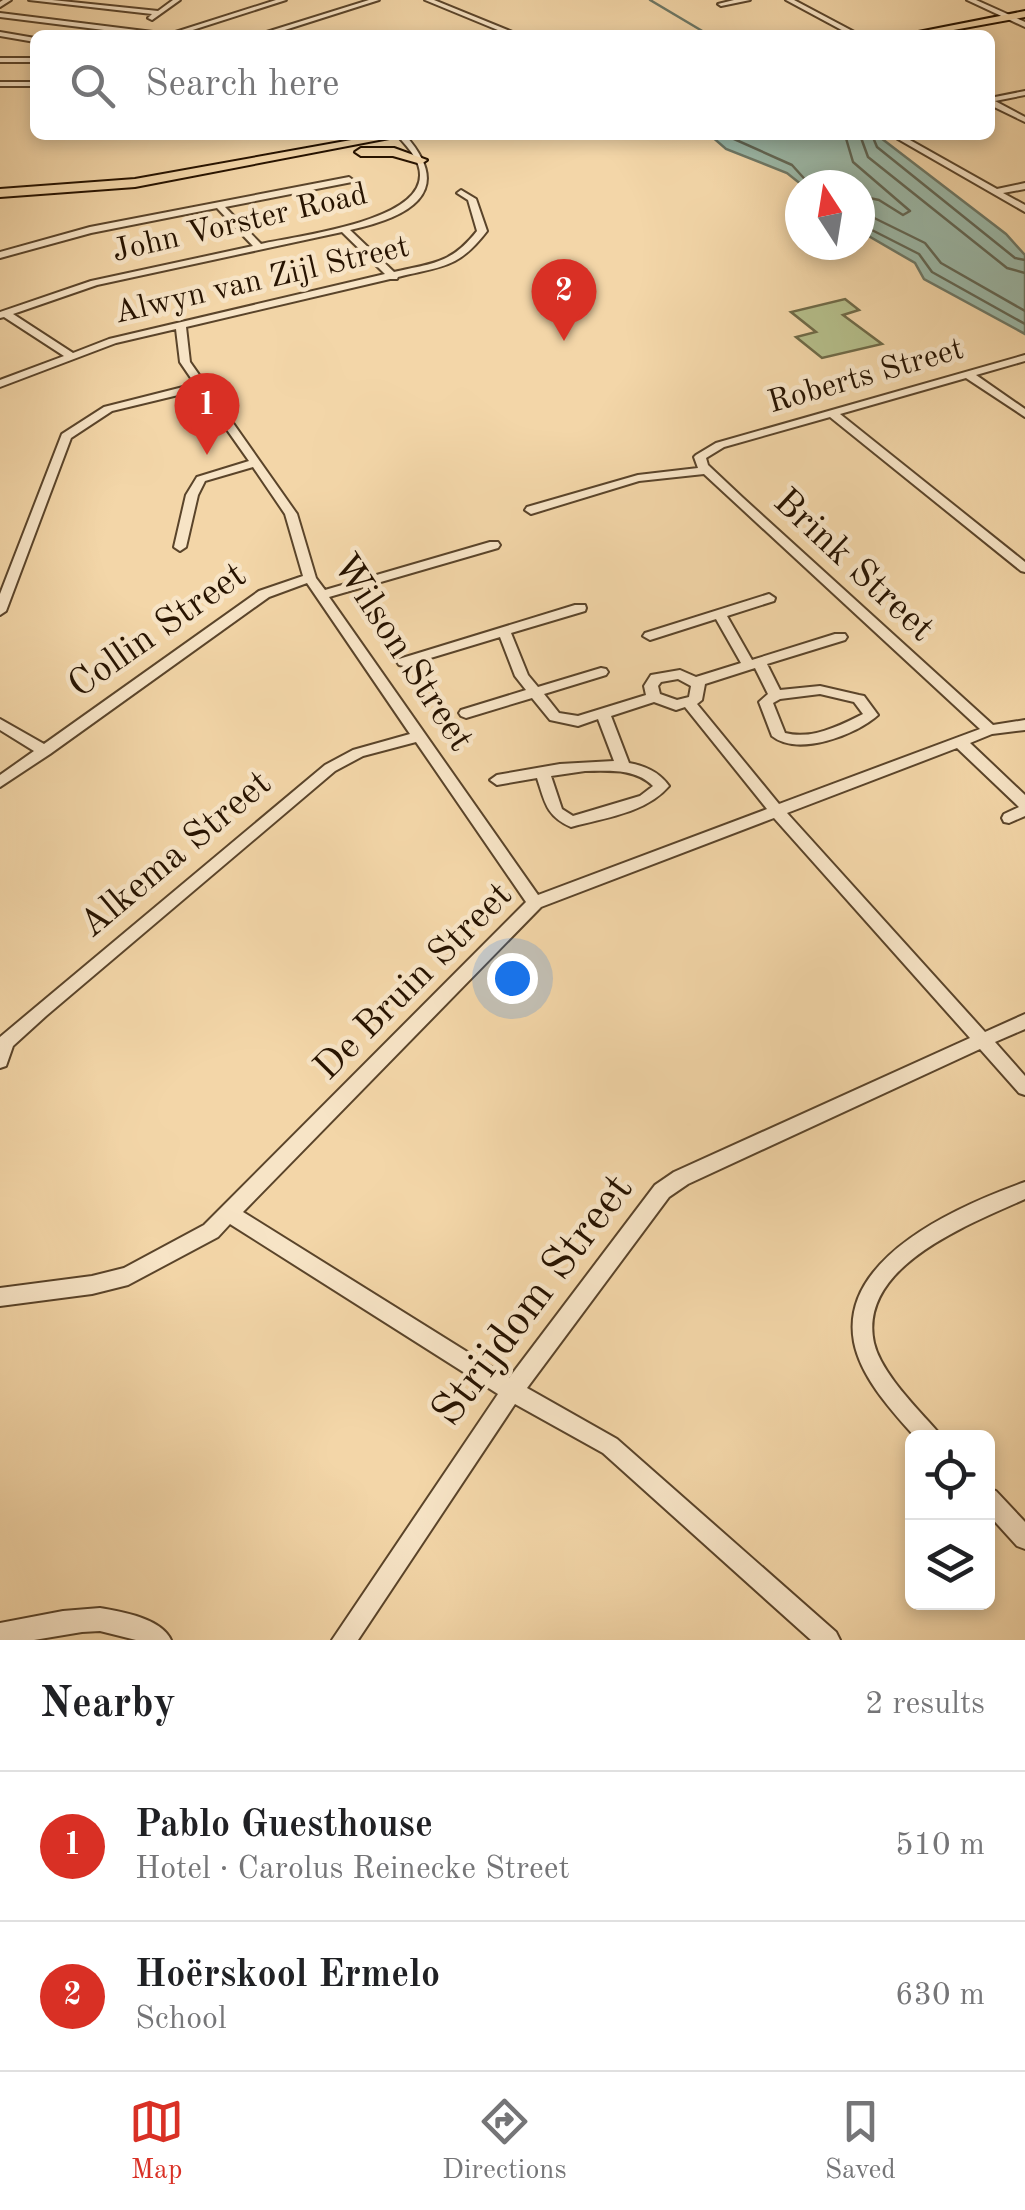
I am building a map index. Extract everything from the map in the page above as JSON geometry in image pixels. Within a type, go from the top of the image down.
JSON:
[{"type":"highway","points":[[943,30],[1019,19]]},
{"type":"highway","points":[[961,30],[1019,19]]},
{"type":"highway","points":[[0,191],[122,181],[343,140]]},
{"type":"highway","points":[[0,191],[116,186],[383,140]]},
{"type":"highway","points":[[252,156],[265,151],[266,143]]},
{"type":"highway","points":[[336,146],[364,152]]},
{"type":"highway","points":[[290,156],[394,152],[421,160]]},
{"type":"street","points":[[0,4],[8,0]]},
{"type":"street","points":[[32,0],[159,13]]},
{"type":"street","points":[[86,6],[95,0]]},
{"type":"street","points":[[0,16],[133,30],[178,0]]},
{"type":"street","points":[[186,30],[283,0]]},
{"type":"street","points":[[275,30],[371,0]]},
{"type":"street","points":[[428,0],[503,30]]},
{"type":"street","points":[[721,4],[747,0]]},
{"type":"street","points":[[789,0],[846,30]]},
{"type":"street","points":[[970,0],[1019,19]]},
{"type":"street","points":[[0,32],[23,18]]},
{"type":"street","points":[[104,30],[108,27]]},
{"type":"street","points":[[0,32],[30,39]]},
{"type":"street","points":[[0,60],[30,60]]},
{"type":"street","points":[[0,84],[30,84]]},
{"type":"street","points":[[995,100],[1025,93]]},
{"type":"street","points":[[995,104],[1025,120]]},
{"type":"street","points":[[409,140],[421,160]]},
{"type":"street","points":[[904,140],[1025,209]]},
{"type":"street","name":"John Vorster Road","points":[[2,314],[94,283],[346,230],[394,214],[415,199],[426,177],[421,160]]},
{"type":"street","points":[[0,255],[90,230],[349,180]]},
{"type":"street","points":[[996,192],[1025,186]]},
{"type":"street","name":"Alwyn van Zijl Street","points":[[0,384],[70,356],[455,259],[480,234],[481,222],[472,199],[461,193]]},
{"type":"street","points":[[218,204],[260,248]]},
{"type":"street","points":[[346,230],[394,277]]},
{"type":"street","points":[[2,314],[70,356]]},
{"type":"street","points":[[185,344],[218,318]]},
{"type":"street","name":"Wilson Street","points":[[180,326],[184,362],[295,522],[310,578],[535,903]]},
{"type":"street","name":"Roberts Street","points":[[707,470],[701,454],[720,445],[1025,358]]},
{"type":"street","points":[[967,374],[1025,414]]},
{"type":"street","points":[[0,611],[66,436],[120,405],[202,386]]},
{"type":"street","points":[[830,412],[1025,568]]},
{"type":"street","points":[[180,548],[192,495],[201,479],[255,464]]},
{"type":"street","points":[[531,510],[638,478],[707,470]]},
{"type":"street","name":"Brink Street","points":[[707,470],[990,730]]},
{"type":"street","points":[[322,595],[494,545]]},
{"type":"street","name":"Collin Street","points":[[0,782],[264,594],[310,578]]},
{"type":"street","points":[[650,636],[769,598]]},
{"type":"street","points":[[404,662],[580,608]]},
{"type":"street","points":[[720,614],[776,695]]},
{"type":"street","points":[[504,631],[515,665],[555,717],[567,721],[603,714],[654,696]]},
{"type":"street","points":[[696,682],[698,695],[688,703],[667,704],[654,696],[650,686],[663,675],[680,674],[696,682],[840,637]]},
{"type":"street","points":[[466,713],[601,672]]},
{"type":"street","points":[[834,692],[864,702],[870,714],[791,742],[779,736],[768,713],[766,702],[776,695],[834,692]]},
{"type":"street","points":[[688,703],[778,814],[1025,1088]]},
{"type":"street","points":[[603,714],[622,764]]},
{"type":"street","points":[[0,724],[46,750]]},
{"type":"street","name":"De Bruin Street","points":[[0,1296],[128,1276],[186,1247],[232,1214],[535,903],[778,814],[990,730],[1025,726]]},
{"type":"street","name":"Alkema Street","points":[[2,1051],[339,762],[419,736]]},
{"type":"street","points":[[961,743],[1025,807],[1009,818]]},
{"type":"street","points":[[497,780],[542,774],[622,764],[657,778],[660,791],[581,821],[566,821],[558,815],[542,774]]},
{"type":"street","name":"Strijdom Street","points":[[344,1640],[512,1391],[662,1191],[1025,1021]]},
{"type":"street","points":[[924,1430],[868,1352],[862,1326],[866,1302],[874,1286],[912,1246],[1025,1190]]},
{"type":"street","points":[[232,1214],[512,1391],[610,1446],[828,1640]]},
{"type":"street","points":[[995,1506],[1025,1538]]},
{"type":"street","points":[[0,1634],[105,1618],[123,1620],[160,1640]]},
{"type":"green space","points":[[845,299],[859,310],[843,315],[882,344],[822,358],[796,337],[816,332],[791,312]]},
{"type":"water","points":[[716,140],[884,140],[1006,234],[1025,255],[1025,334],[924,279],[915,263],[875,240],[875,170],[785,172],[726,149]]},
{"type":"waterway","points":[[650,0],[701,30]]},
{"type":"place","name":"Hoërskool Ermelo","points":[[564,341]]},
{"type":"place","name":"Pablo Guesthouse","points":[[207,455]]}]
